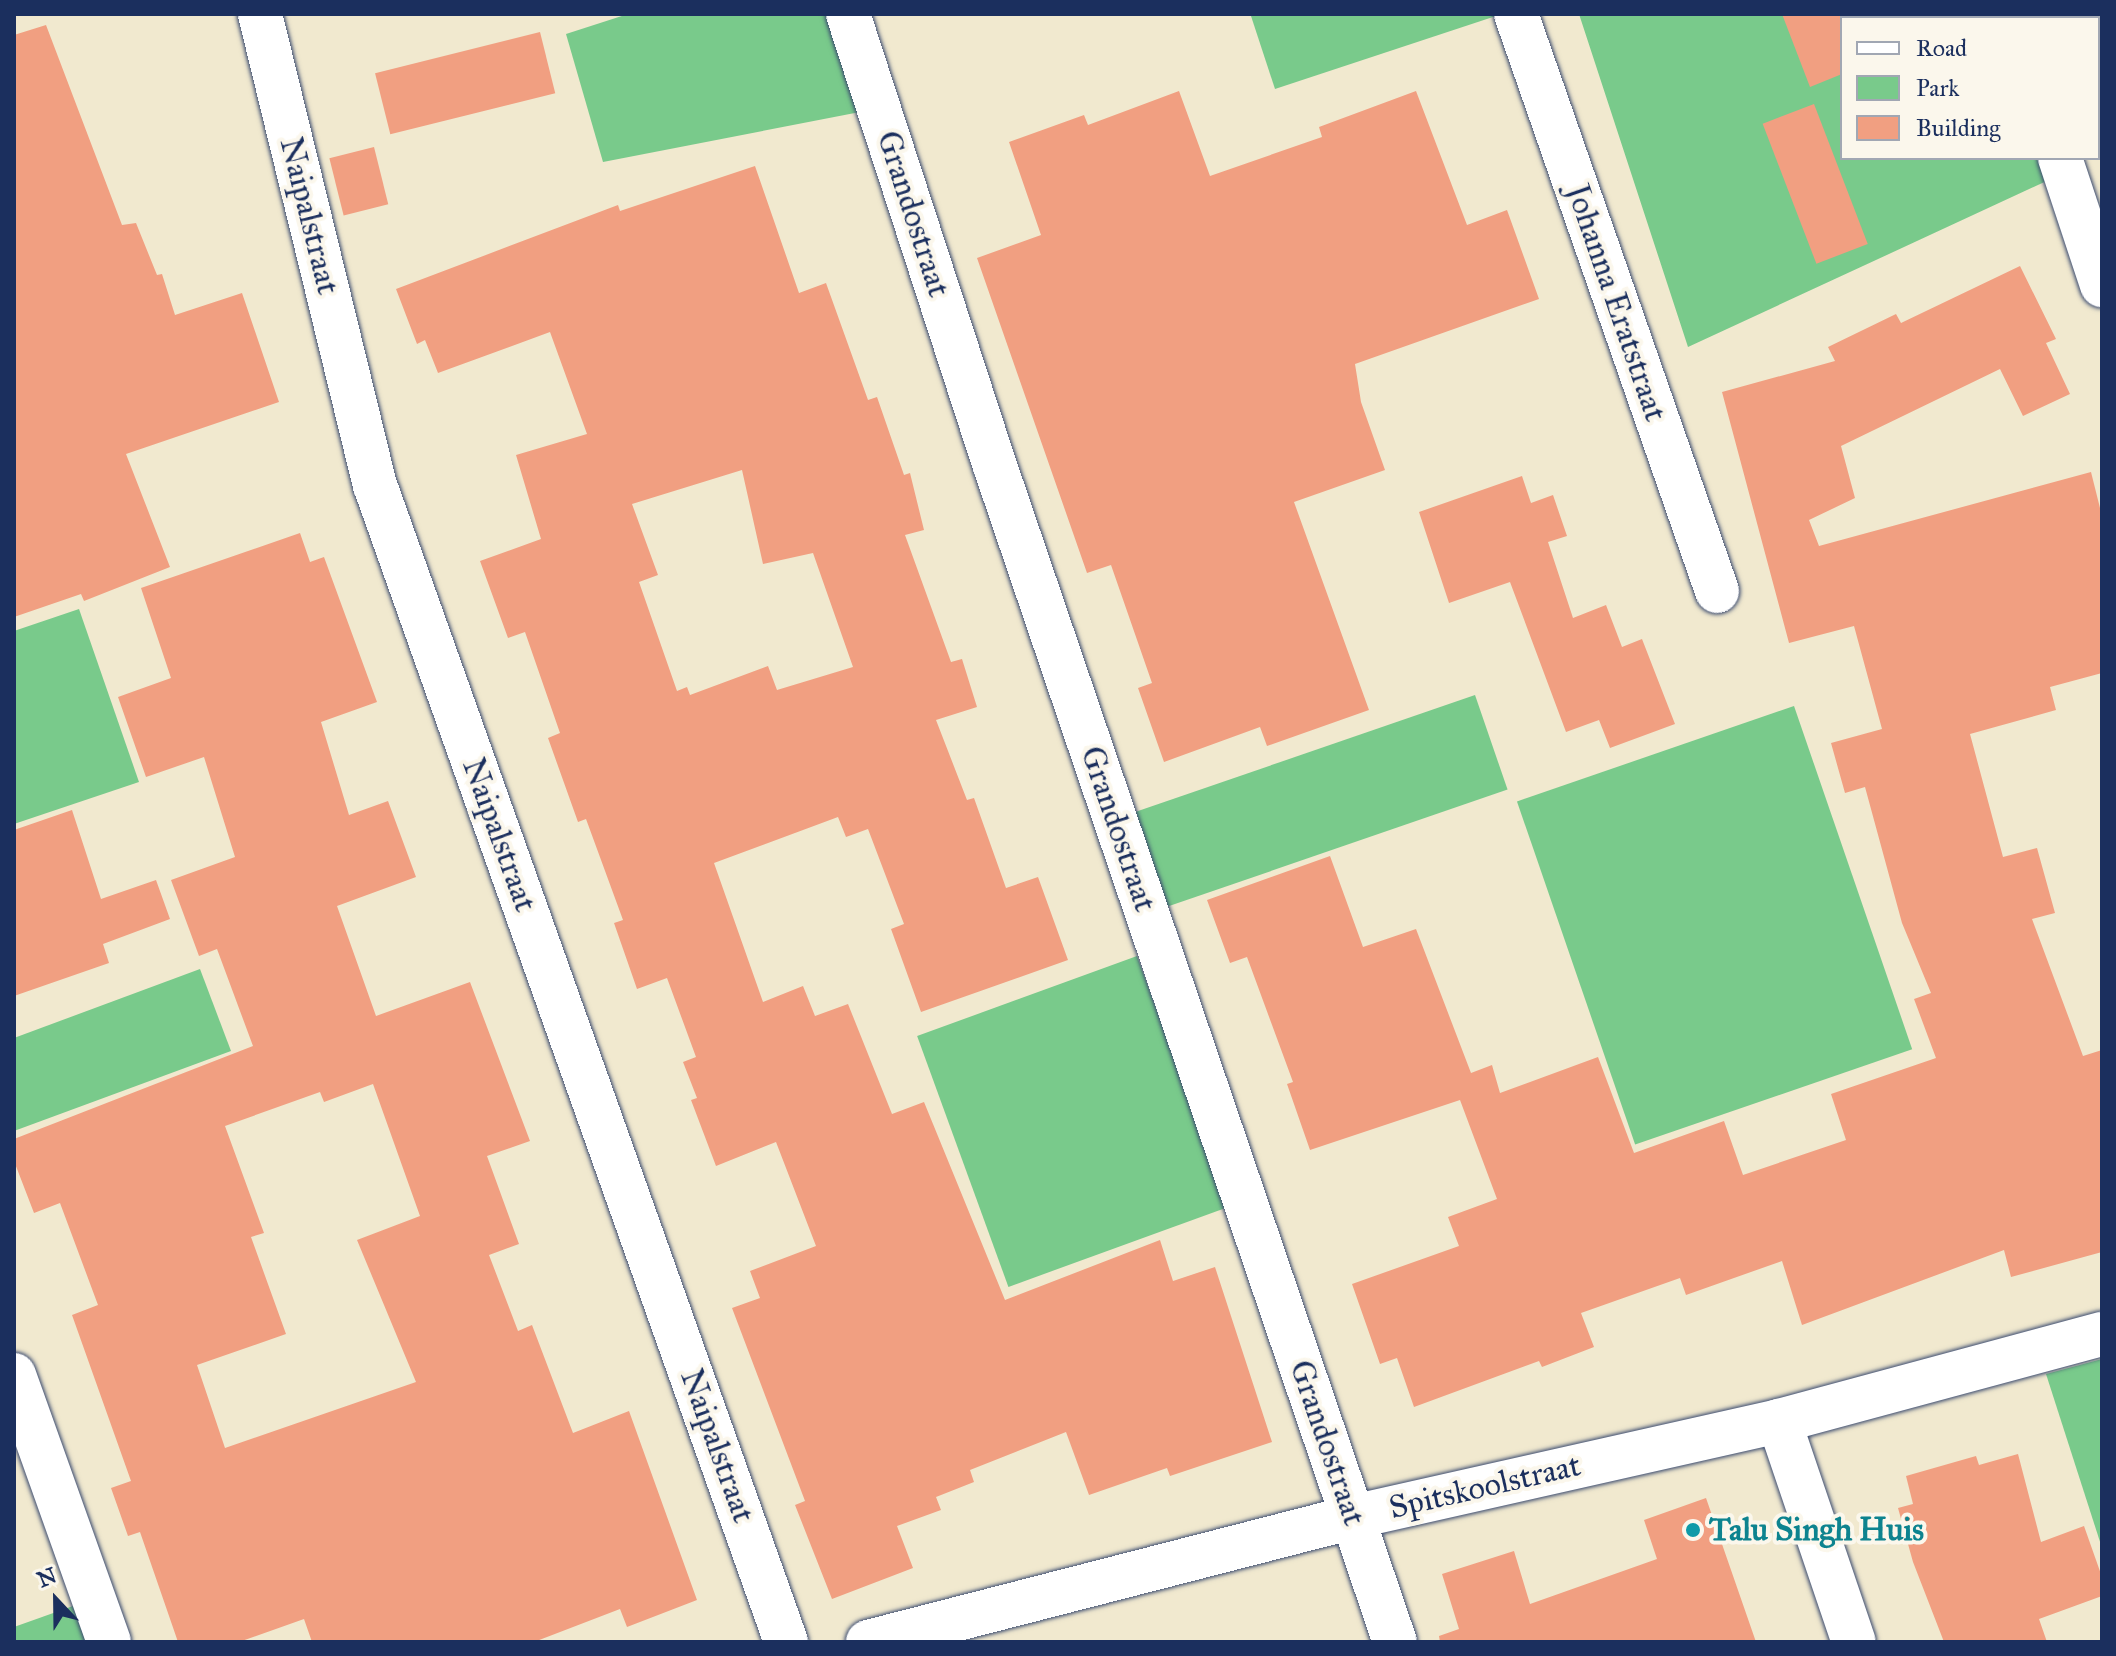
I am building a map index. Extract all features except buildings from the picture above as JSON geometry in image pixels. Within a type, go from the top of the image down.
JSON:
[{"type":"street","name":"Naipalstraat","points":[[260,14],[375,485],[786,1642]]},
{"type":"street","name":"Grandostraat","points":[[848,14],[999,479],[1395,1642]]},
{"type":"street","name":"Johanna Eratstraat","points":[[1516,14],[1717,591]]},
{"type":"street","points":[[2061,160],[2102,285]]},
{"type":"street","name":"Spitskoolstraat","points":[[868,1642],[1353,1517],[1779,1421],[2102,1334]]},
{"type":"street","points":[[14,1375],[109,1642]]},
{"type":"street","points":[[1779,1421],[1854,1642]]},
{"type":"green space","points":[[628,14],[829,14],[860,112],[603,162],[566,34]]},
{"type":"green space","points":[[1502,14],[1275,89],[1251,16]]},
{"type":"green space","points":[[1579,14],[1995,14],[1840,16],[1840,160],[2044,160],[2051,179],[1688,347]]},
{"type":"green space","points":[[79,609],[139,782],[14,824],[14,631]]},
{"type":"green space","points":[[1475,695],[1508,790],[1166,907],[1134,813]]},
{"type":"green space","points":[[1794,706],[1912,1049],[1635,1145],[1517,801]]},
{"type":"green space","points":[[1137,956],[1228,1207],[1008,1287],[917,1036]]},
{"type":"green space","points":[[200,969],[231,1051],[14,1131],[14,1038]]},
{"type":"green space","points":[[2102,1359],[2102,1548],[2046,1374]]},
{"type":"green space","points":[[73,1606],[86,1642],[14,1642],[14,1627]]},
{"type":"place","name":"Talu Singh Huis","points":[[1693,1530]]}]
